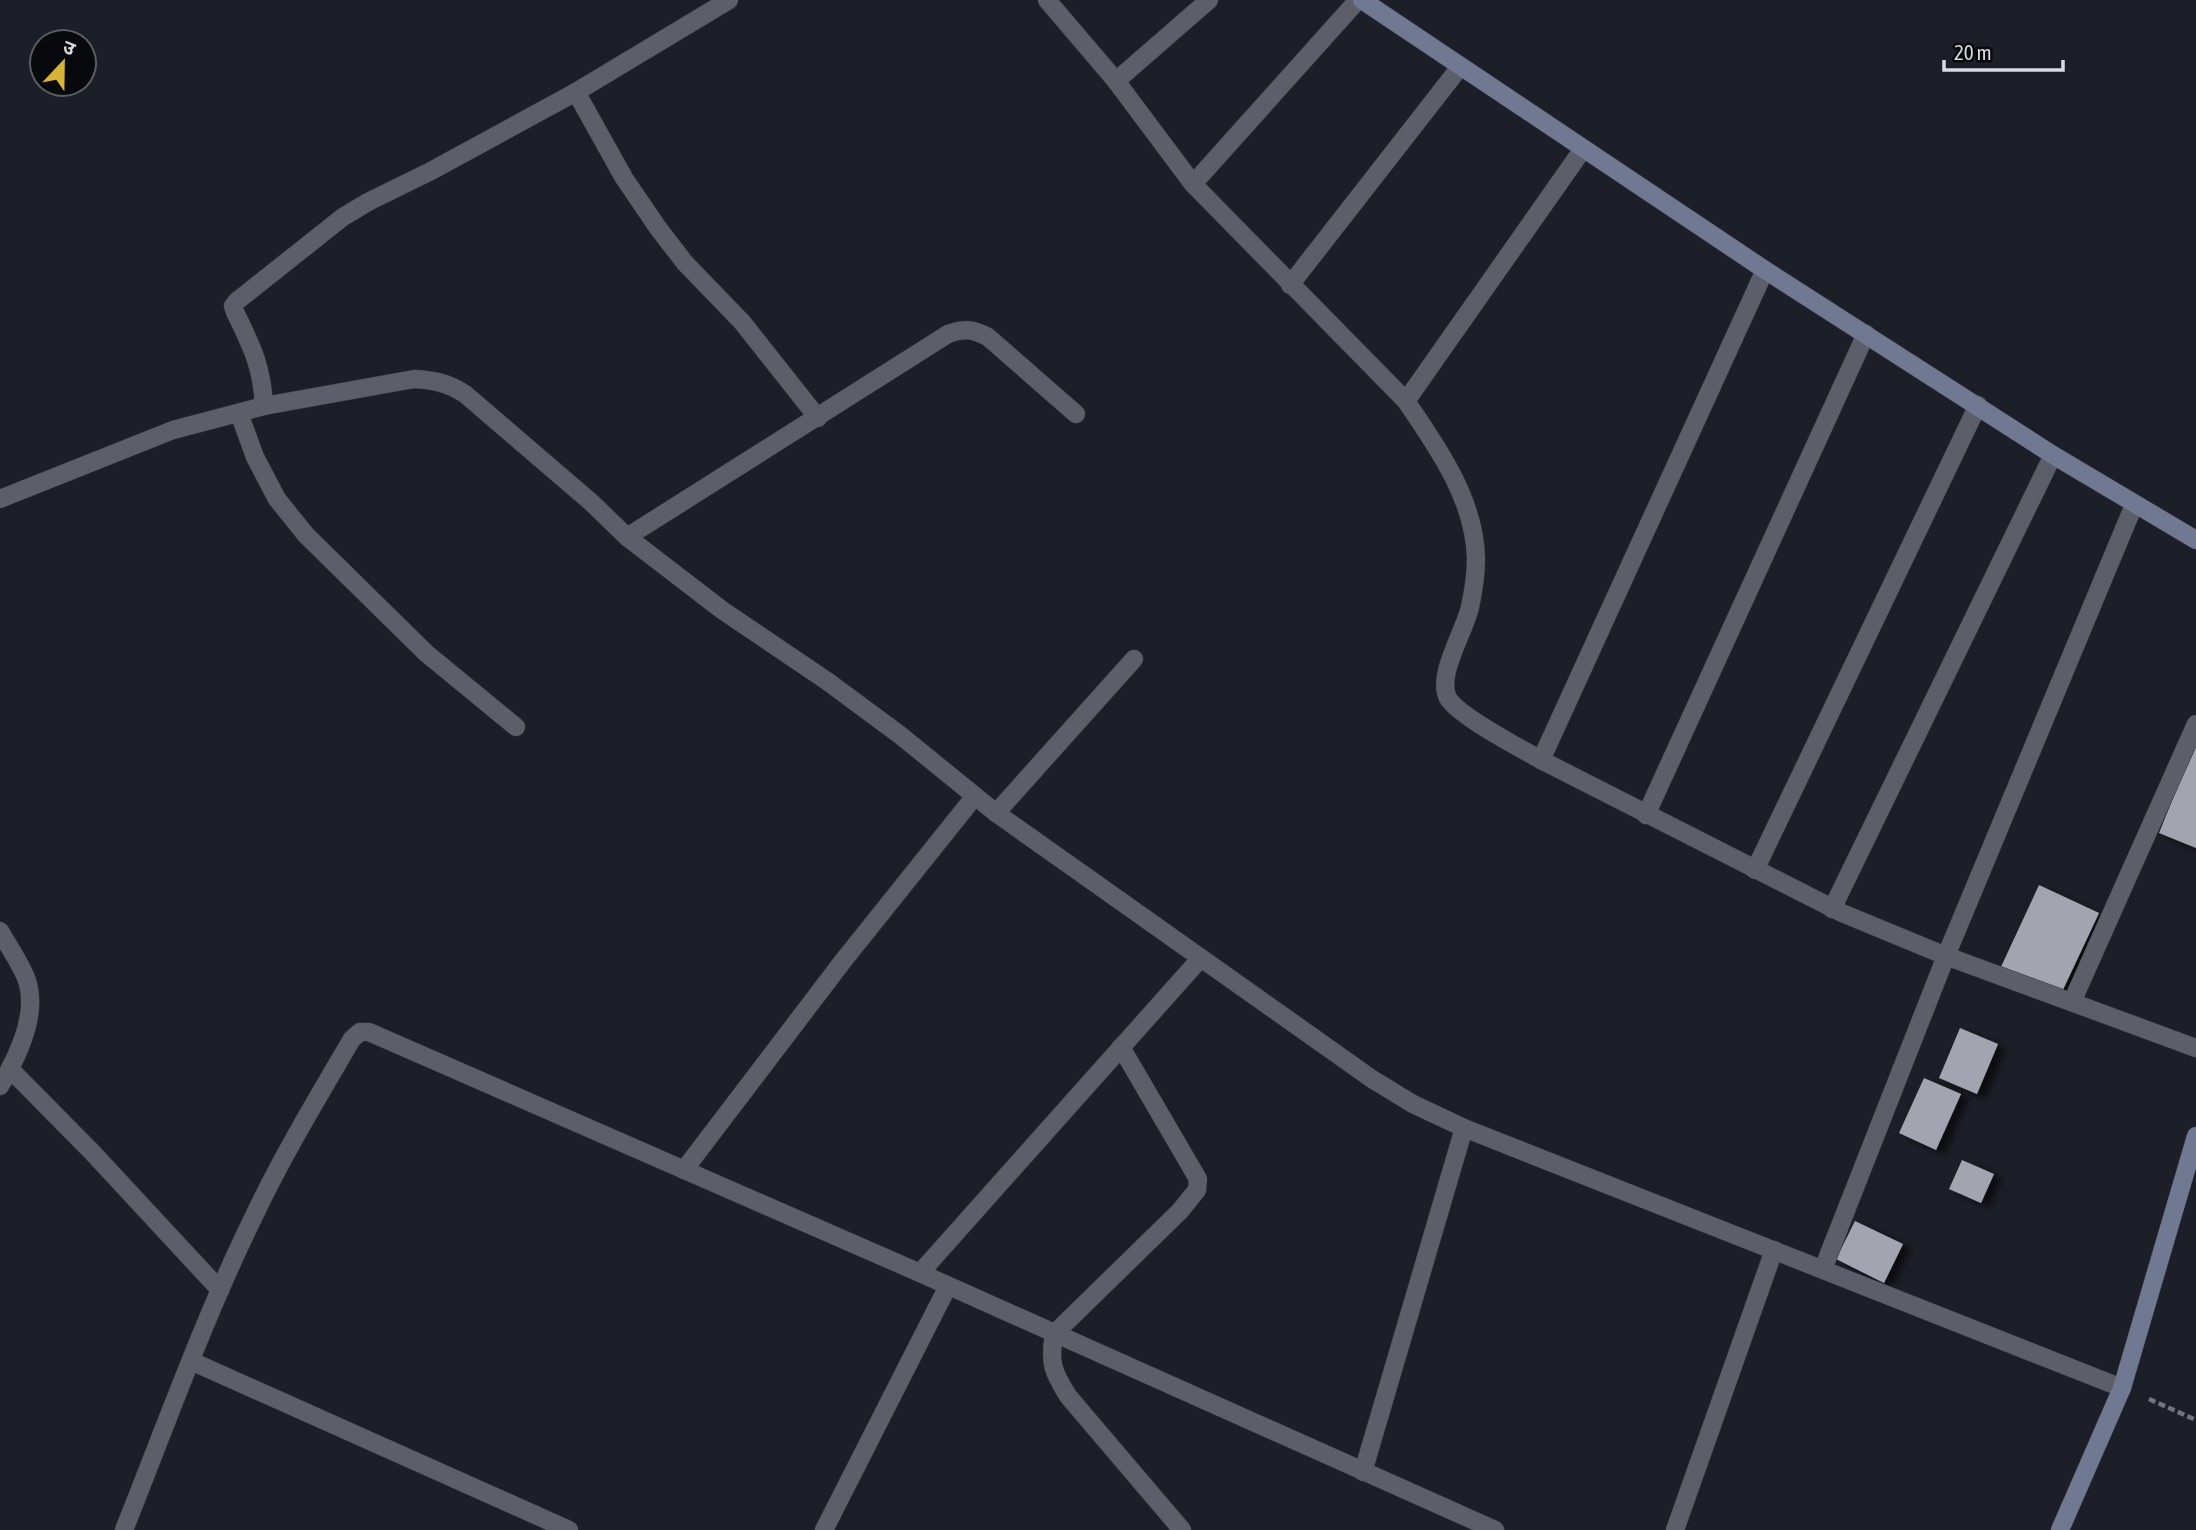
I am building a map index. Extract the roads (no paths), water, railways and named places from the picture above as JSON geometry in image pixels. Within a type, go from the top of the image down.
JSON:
[{"type":"street","points":[[264,406],[258,358],[235,312],[233,306],[237,300],[360,207],[576,92],[729,0]]},
{"type":"street","points":[[1047,0],[1116,81],[1193,184],[1406,401],[1434,443],[1458,486],[1473,528],[1476,561],[1470,608],[1446,673],[1445,688],[1448,699],[1457,708],[1541,760],[1832,909],[1946,956],[2196,1048]]},
{"type":"street","points":[[1116,81],[1209,0]]},
{"type":"street","points":[[1193,184],[1360,0],[1765,270],[2053,455],[2196,540]]},
{"type":"street","points":[[1290,285],[1460,67]]},
{"type":"street","points":[[576,92],[624,178],[658,228],[685,263],[742,322],[818,418]]},
{"type":"street","points":[[1406,401],[1583,149]]},
{"type":"street","points":[[1541,760],[1765,270]]},
{"type":"street","points":[[626,537],[948,334],[961,329],[975,330],[988,337],[1076,414]]},
{"type":"street","points":[[1646,815],[1866,334]]},
{"type":"street","points":[[0,499],[173,430],[264,406],[414,379],[434,380],[451,385],[508,430],[592,503],[626,537],[722,610],[827,681],[996,813],[1200,959],[1372,1079],[1413,1104],[1464,1128],[2122,1388]]},
{"type":"street","points":[[1755,870],[1978,405]]},
{"type":"street","points":[[239,413],[255,457],[277,499],[306,535],[426,653],[516,727]]},
{"type":"street","points":[[1832,909],[2053,455]]},
{"type":"street","points":[[1823,1269],[1946,956],[2134,505]]},
{"type":"street","points":[[996,813],[1134,659]]},
{"type":"street","points":[[2072,1002],[2196,724]]},
{"type":"street","points":[[684,1171],[843,961],[975,796]]},
{"type":"street","points":[[0,931],[28,983],[30,1005],[24,1034],[0,1086]]},
{"type":"street","points":[[920,1273],[1200,959]]},
{"type":"street","points":[[124,1530],[220,1290],[253,1216],[352,1039],[360,1032],[369,1032],[920,1273],[1495,1530]]},
{"type":"street","points":[[1121,1047],[1198,1179],[1197,1190],[1180,1211],[1054,1335],[1051,1355],[1054,1372],[1068,1396],[1182,1530]]},
{"type":"street","points":[[10,1069],[92,1152],[220,1290]]},
{"type":"street","points":[[1363,1472],[1464,1128]]},
{"type":"street","points":[[2060,1530],[2122,1388],[2196,1136]]},
{"type":"street","points":[[1675,1530],[1774,1250]]},
{"type":"street","points":[[824,1530],[948,1286]]},
{"type":"street","points":[[191,1361],[569,1530]]}]
